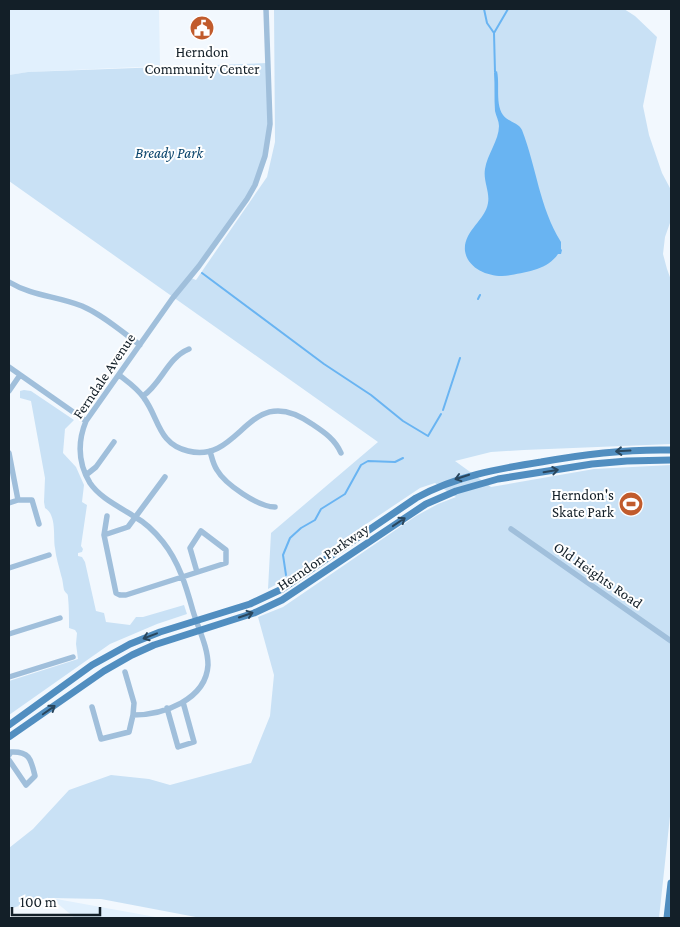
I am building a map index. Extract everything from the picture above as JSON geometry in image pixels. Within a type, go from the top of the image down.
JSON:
[{"type":"main road","name":"Herndon Parkway","points":[[9,725],[92,665],[116,651],[150,635],[250,604],[282,589],[416,498],[452,481],[494,469],[590,454],[671,450]]},
{"type":"main road","name":"Herndon Parkway","points":[[9,737],[113,665],[154,645],[254,613],[282,600],[426,504],[456,491],[486,482],[592,464],[671,460]]},
{"type":"main road","points":[[667,918],[671,883]]},
{"type":"street","name":"Ferndale Avenue","points":[[133,715],[142,715],[167,708],[195,695],[207,672],[207,656],[177,563],[154,531],[100,493],[91,484],[82,468],[79,449],[80,439],[86,421],[247,199],[260,172],[267,146],[270,124],[266,9]]},
{"type":"street","points":[[9,282],[27,291],[87,308],[140,345]]},
{"type":"street","points":[[143,396],[153,389],[178,354],[189,349]]},
{"type":"street","points":[[9,367],[86,421]]},
{"type":"street","points":[[9,391],[20,375]]},
{"type":"street","points":[[119,375],[143,396],[153,413],[158,427],[167,440],[188,451],[210,451],[224,445],[260,415],[278,410],[302,416],[330,437],[341,453]]},
{"type":"street","points":[[86,475],[96,467],[114,442]]},
{"type":"street","points":[[210,451],[217,471],[228,482],[258,503],[275,507]]},
{"type":"street","points":[[9,453],[18,500]]},
{"type":"street","points":[[104,535],[128,527],[165,477]]},
{"type":"street","points":[[9,503],[18,500],[32,500],[39,524]]},
{"type":"street","points":[[107,516],[104,535],[116,593],[126,595],[226,563],[226,550],[201,531],[190,548],[197,572]]},
{"type":"street","name":"Old Heights Road","points":[[511,530],[671,641]]},
{"type":"street","points":[[9,568],[49,555]]},
{"type":"street","points":[[9,634],[60,618]]},
{"type":"street","points":[[9,678],[73,657]]},
{"type":"street","points":[[92,707],[101,739],[129,732],[134,703],[124,672]]},
{"type":"street","points":[[167,708],[178,747],[194,742],[183,702]]},
{"type":"street","points":[[9,760],[26,785],[36,776],[30,758],[26,754],[20,751],[10,751]]},
{"type":"shaded area","points":[[9,9],[159,9],[160,66],[28,72],[9,75]]},
{"type":"shaded area","points":[[51,898],[161,918],[75,918]]},
{"type":"green space","name":"Bready Park","points":[[274,9],[624,9],[635,16],[657,37],[643,106],[649,135],[662,173],[671,190],[671,220],[665,237],[663,254],[671,280],[671,444],[491,452],[455,461],[491,487],[594,469],[671,465],[671,807],[659,918],[201,918],[101,899],[51,898],[9,909],[9,848],[33,829],[69,790],[111,775],[149,779],[170,785],[251,763],[270,716],[274,675],[258,617],[283,607],[416,516],[456,497],[435,483],[420,488],[290,577],[268,589],[271,533],[378,442],[9,181],[9,75],[28,72],[268,63],[270,124],[259,175],[236,214],[191,278],[196,280],[267,177],[275,142]]},
{"type":"green space","points":[[20,391],[31,391],[74,420],[65,429],[63,453],[76,467],[84,485],[82,502],[87,505],[81,546],[83,549],[82,552],[78,553],[78,556],[82,557],[85,562],[96,611],[104,613],[106,622],[130,625],[136,617],[143,617],[184,605],[187,614],[157,624],[110,644],[9,715],[9,681],[78,659],[77,633],[69,628],[68,596],[64,590],[56,555],[53,521],[49,511],[45,508],[45,478],[31,401],[20,398]]},
{"type":"water","points":[[497,71],[499,105],[503,115],[522,130],[543,201],[561,242],[562,250],[561,254],[558,254],[543,266],[531,271],[504,276],[483,272],[476,268],[467,258],[465,251],[467,238],[483,215],[488,203],[485,169],[497,137],[499,126],[495,111],[494,73]]},
{"type":"waterway","points":[[484,9],[487,23],[494,33]]},
{"type":"waterway","points":[[495,72],[494,33],[508,9]]},
{"type":"waterway","points":[[202,273],[324,364],[371,395],[403,421],[428,436],[441,414]]},
{"type":"waterway","points":[[478,299],[480,295]]},
{"type":"waterway","points":[[443,410],[460,358]]},
{"type":"waterway","points":[[286,575],[283,555],[290,538],[301,528],[315,520],[321,509],[345,494],[361,465],[368,461],[395,462],[403,458]]},
{"type":"place","name":"Herndon Community Center","points":[[202,28]]},
{"type":"place","name":"Herndon's Skate Park","points":[[631,504]]}]
